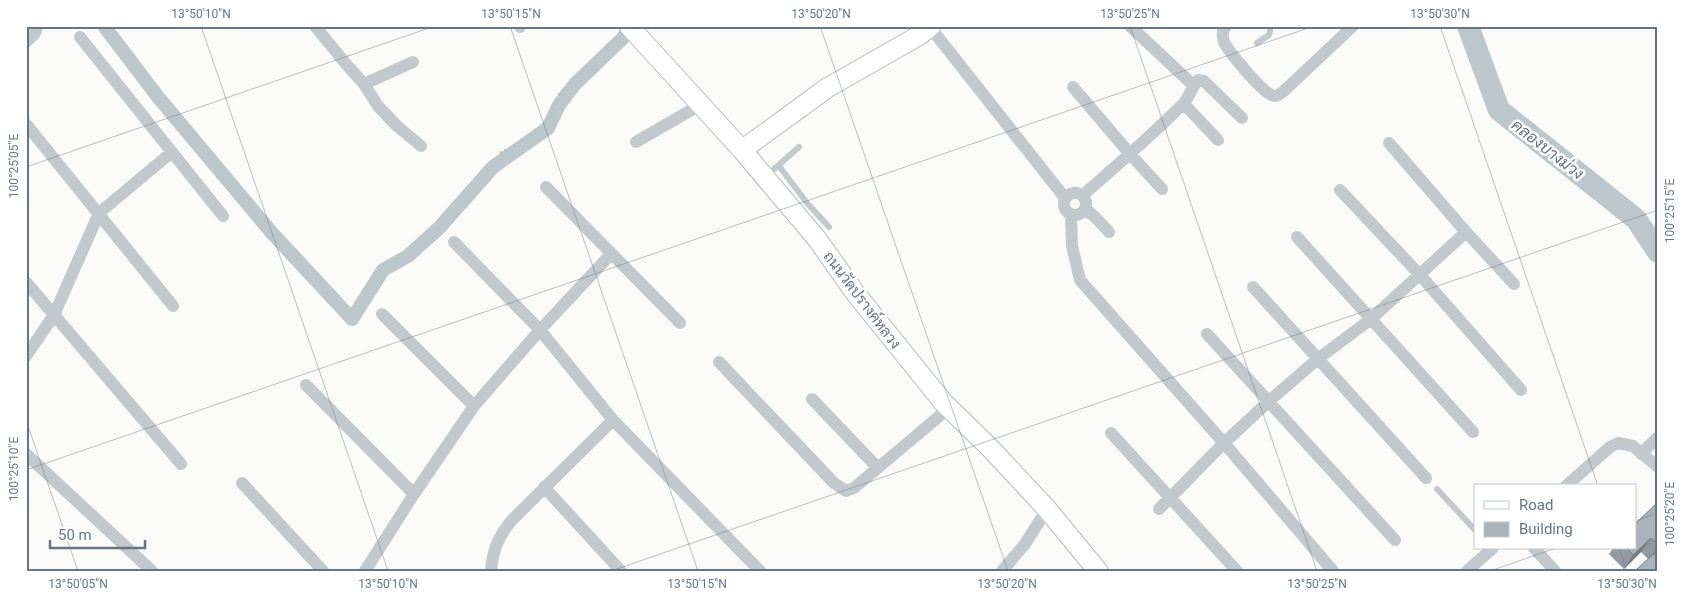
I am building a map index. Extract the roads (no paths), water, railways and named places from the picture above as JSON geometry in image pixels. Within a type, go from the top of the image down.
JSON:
[{"type":"street","points":[[26,42],[34,34],[37,29],[36,26]]},
{"type":"street","points":[[315,26],[364,84],[387,117],[421,146]]},
{"type":"street","points":[[742,150],[827,88],[920,35],[931,26],[1065,198]]},
{"type":"street","points":[[1130,26],[1194,85]]},
{"type":"street","points":[[1226,26],[1223,30],[1225,44],[1263,89],[1272,96],[1276,96],[1288,88],[1353,26]]},
{"type":"street","name":"ถนนวัดปรางค์หลวง","points":[[627,28],[642,40],[742,150],[772,172],[856,294],[949,408],[991,448],[1047,509],[1098,571]]},
{"type":"street","points":[[80,37],[222,216]]},
{"type":"street","points":[[364,84],[412,62]]},
{"type":"street","points":[[1082,195],[1184,104],[1198,80],[1204,81],[1242,118]]},
{"type":"street","points":[[1073,87],[1162,189]]},
{"type":"street","points":[[1184,104],[1218,140]]},
{"type":"street","points":[[636,142],[700,105]]},
{"type":"street","points":[[26,124],[173,306]]},
{"type":"street","points":[[1390,143],[1466,232],[1514,284]]},
{"type":"street","points":[[26,356],[54,315],[99,213],[172,152]]},
{"type":"street","points":[[546,187],[680,323]]},
{"type":"street","points":[[1340,190],[1420,274],[1521,390]]},
{"type":"street","points":[[1073,192],[1082,195],[1085,200],[1085,209],[1076,215],[1071,215],[1064,208],[1065,198],[1073,192]]},
{"type":"street","points":[[1085,209],[1109,232]]},
{"type":"street","points":[[1071,215],[1072,246],[1080,280],[1224,443],[1333,571]]},
{"type":"street","points":[[1159,509],[1224,443],[1268,402],[1319,358],[1371,319],[1466,232]]},
{"type":"street","points":[[1297,237],[1473,432]]},
{"type":"street","points":[[454,242],[540,330],[613,420],[760,571]]},
{"type":"street","points":[[365,571],[414,494],[474,406],[540,330],[611,254]]},
{"type":"street","points":[[26,282],[181,464]]},
{"type":"street","points":[[1253,287],[1426,478]]},
{"type":"street","points":[[382,314],[474,406]]},
{"type":"street","points":[[1207,334],[1395,540]]},
{"type":"street","points":[[719,362],[834,483],[846,491],[854,488],[949,408]]},
{"type":"street","points":[[306,386],[414,494]]},
{"type":"street","points":[[812,399],[878,468]]},
{"type":"street","points":[[490,571],[493,553],[501,534],[544,488],[613,420]]},
{"type":"street","points":[[1111,433],[1237,571]]},
{"type":"street","points":[[1641,454],[1658,437]]},
{"type":"street","points":[[1568,484],[1610,447],[1618,443],[1633,446],[1658,466]]},
{"type":"street","points":[[26,454],[152,571]]},
{"type":"street","points":[[242,483],[323,571]]},
{"type":"street","points":[[544,488],[621,571]]},
{"type":"street","points":[[1002,571],[1025,544],[1047,509]]},
{"type":"street","points":[[1467,571],[1491,550]]},
{"type":"street","points":[[1536,550],[1555,571]]},
{"type":"lane","points":[[1257,43],[1269,35],[1271,26]]},
{"type":"lane","points":[[799,147],[772,172],[808,203],[829,227]]},
{"type":"lane","points":[[1437,490],[1474,529]]},
{"type":"waterway","points":[[104,26],[158,97],[272,233],[352,319],[383,270],[408,256],[439,228],[493,167],[548,128],[559,105],[575,84],[622,39],[632,26]]},
{"type":"waterway","name":"คลองบางม่วง","points":[[1468,26],[1499,110],[1636,219],[1658,252]]}]
